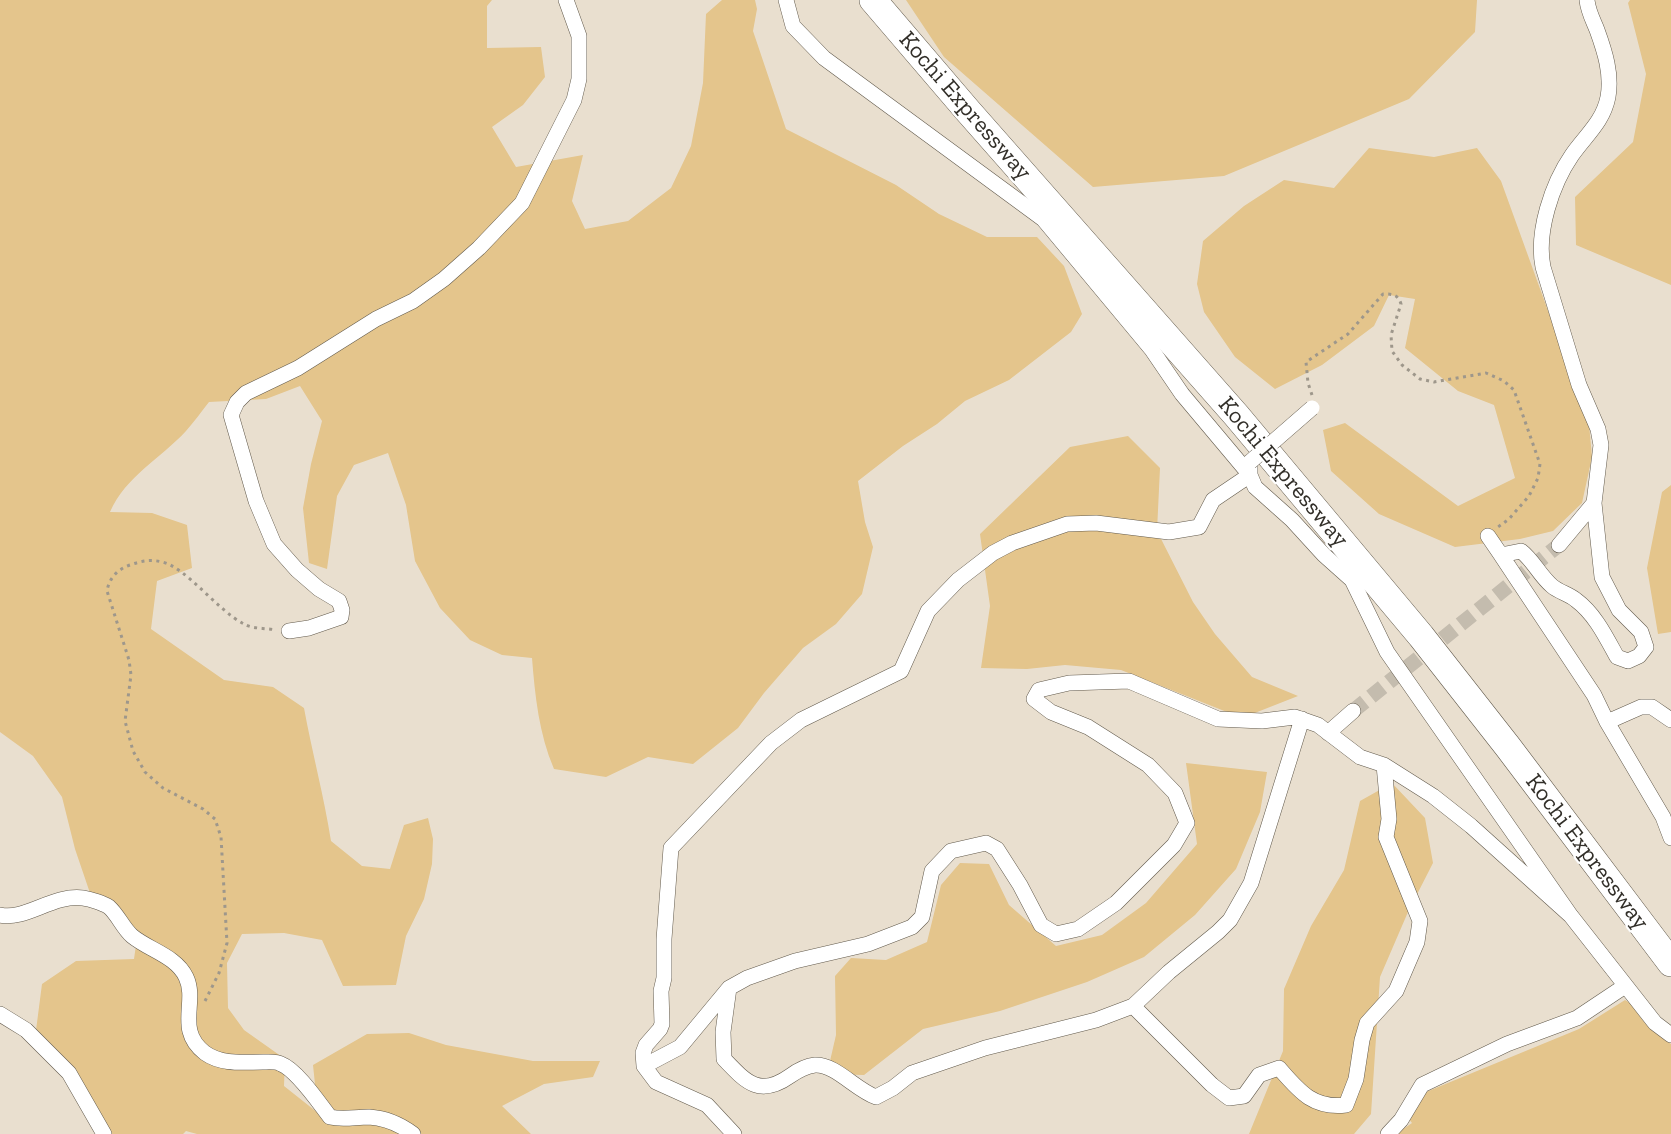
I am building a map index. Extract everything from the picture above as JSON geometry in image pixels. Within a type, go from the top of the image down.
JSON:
[{"type":"highway","name":"Kochi Expressway","points":[[873,0],[1236,415],[1421,636],[1671,963]]},
{"type":"highway","name":"Kochi Expressway","points":[[889,0],[1307,479],[1424,618],[1545,773],[1671,942]]},
{"type":"street","points":[[290,631],[309,628],[341,617],[342,610],[339,601],[319,589],[297,570],[274,544],[256,501],[231,415],[237,402],[246,393],[298,368],[376,319],[413,301],[444,279],[479,248],[522,203],[574,100],[579,79],[579,36],[566,0]]},
{"type":"street","points":[[786,0],[793,26],[824,58],[1043,219],[1152,350],[1182,394],[1250,468],[1255,487],[1292,520],[1324,555],[1353,580],[1387,652],[1571,916],[1655,1023],[1671,1035]]},
{"type":"street","points":[[1501,555],[1521,550],[1527,555],[1552,585],[1576,600],[1589,613],[1604,632],[1617,657],[1628,661],[1639,656],[1646,647],[1641,632],[1619,610],[1602,577],[1594,503],[1601,445],[1598,429],[1579,385],[1542,267],[1540,252],[1546,215],[1561,174],[1604,113],[1608,98],[1608,67],[1603,45],[1587,0]]},
{"type":"street","points":[[734,1134],[707,1105],[656,1082],[644,1066],[643,1053],[646,1045],[662,1024],[661,991],[664,978],[664,939],[671,848],[771,742],[801,720],[901,671],[928,611],[958,580],[993,553],[1012,543],[1066,524],[1096,523],[1169,532],[1199,527],[1213,500],[1312,408]]},
{"type":"street","points":[[1559,545],[1594,503]]},
{"type":"street","points":[[1488,536],[1594,695],[1607,722],[1663,817],[1671,838]]},
{"type":"street","points":[[644,1066],[680,1047],[729,988],[747,978],[795,961],[868,944],[912,927],[922,917],[932,871],[951,851],[986,843],[997,849],[1020,885],[1041,925],[1056,934],[1078,929],[1116,903],[1174,845],[1187,823],[1174,793],[1148,765],[1088,727],[1051,712],[1034,699],[1040,690],[1069,683],[1129,681],[1218,719],[1262,721],[1295,717],[1318,725],[1360,757],[1384,765],[1433,796],[1471,826],[1571,916]]},
{"type":"street","points":[[1607,722],[1641,707],[1652,707],[1671,720]]},
{"type":"street","points":[[1328,733],[1353,711]]},
{"type":"street","points":[[729,988],[723,1032],[724,1059],[748,1084],[765,1087],[787,1079],[799,1070],[816,1065],[836,1071],[864,1092],[876,1097],[893,1088],[912,1073],[985,1048],[1096,1020],[1133,1006],[1230,920],[1251,883],[1302,719]]},
{"type":"street","points":[[1133,1006],[1212,1085],[1229,1098],[1244,1096],[1259,1075],[1279,1068],[1300,1092],[1315,1101],[1332,1107],[1346,1105],[1356,1079],[1367,1023],[1396,991],[1417,942],[1420,921],[1386,837],[1389,819],[1384,765]]},
{"type":"street","points":[[0,915],[11,917],[54,900],[82,898],[109,908],[131,935],[171,960],[181,969],[189,991],[187,1018],[190,1030],[197,1045],[204,1052],[224,1061],[281,1064],[305,1085],[330,1117],[341,1119],[369,1117],[402,1126],[413,1134]]},
{"type":"street","points":[[1388,1134],[1401,1120],[1422,1084],[1507,1044],[1577,1018],[1625,986]]},
{"type":"street","points":[[0,1014],[26,1030],[69,1072],[104,1134]]},
{"type":"street","points":[[0,1025],[26,1030]]},
{"type":"path","points":[[1312,408],[1314,401],[1308,383],[1306,362],[1348,334],[1383,294],[1394,294],[1401,304],[1391,335],[1392,351],[1402,365],[1420,379],[1434,382],[1486,373],[1504,381],[1514,390],[1540,464],[1538,478],[1529,496],[1509,519],[1488,536]]},
{"type":"path","points":[[204,1002],[219,973],[227,943],[221,837],[215,819],[203,809],[163,788],[145,772],[133,751],[125,721],[130,675],[129,660],[107,591],[108,582],[122,568],[144,560],[164,562],[187,577],[226,614],[247,626],[290,631]]},
{"type":"shaded area","points":[[0,0],[492,0],[487,6],[487,48],[541,47],[545,77],[523,105],[492,127],[516,167],[583,155],[572,201],[585,229],[628,221],[671,188],[691,146],[703,83],[706,14],[722,0],[755,0],[757,9],[753,31],[786,129],[896,185],[939,214],[987,237],[1037,237],[1064,266],[1082,314],[1071,332],[1009,380],[965,401],[858,481],[865,522],[873,547],[862,594],[836,624],[803,648],[764,693],[738,728],[693,764],[648,757],[606,777],[554,769],[541,729],[532,658],[502,655],[470,640],[440,608],[415,561],[406,505],[388,453],[354,465],[337,496],[327,569],[309,563],[303,508],[322,421],[300,386],[266,399],[209,402],[186,431],[134,478],[117,499],[110,512],[152,513],[187,525],[192,568],[157,581],[151,629],[224,680],[273,687],[304,708],[331,841],[362,866],[390,869],[404,825],[428,818],[433,839],[432,864],[424,899],[406,936],[396,985],[343,986],[322,940],[284,933],[242,934],[227,963],[228,1008],[244,1030],[285,1059],[284,1086],[318,1113],[313,1065],[367,1034],[409,1033],[446,1045],[533,1061],[600,1061],[593,1077],[544,1084],[502,1106],[531,1134],[197,1134],[186,1131],[183,1134],[104,1134],[35,1038],[42,984],[76,961],[134,959],[138,931],[91,896],[75,849],[62,797],[33,756],[0,732]]},
{"type":"shaded area","points":[[906,0],[1477,0],[1475,32],[1409,99],[1224,176],[1093,187],[944,57]]},
{"type":"shaded area","points":[[1630,0],[1671,0],[1671,285],[1576,245],[1575,197],[1633,142],[1646,74],[1628,3]]},
{"type":"shaded area","points":[[1369,148],[1434,157],[1477,148],[1501,181],[1589,424],[1592,457],[1582,503],[1553,531],[1520,539],[1455,547],[1379,514],[1331,471],[1323,430],[1345,423],[1458,506],[1515,478],[1494,405],[1458,391],[1405,348],[1415,299],[1389,295],[1374,326],[1322,365],[1275,389],[1235,357],[1204,312],[1197,284],[1203,241],[1244,206],[1284,180],[1334,188]]},
{"type":"shaded area","points":[[1128,436],[1160,468],[1157,531],[1193,602],[1215,634],[1252,677],[1298,696],[1242,718],[1121,670],[1065,665],[1027,669],[981,668],[990,606],[980,534],[1070,447]]},
{"type":"shaded area","points":[[1671,485],[1671,632],[1658,634],[1647,568],[1662,492]]},
{"type":"shaded area","points":[[1186,763],[1267,772],[1260,812],[1236,869],[1195,915],[1144,957],[1087,982],[1000,1011],[923,1029],[864,1075],[827,1074],[836,1035],[835,976],[851,958],[886,960],[927,942],[941,885],[960,863],[989,864],[1009,905],[1056,946],[1102,935],[1146,903],[1197,844]]},
{"type":"shaded area","points":[[1392,783],[1425,818],[1433,863],[1408,912],[1380,977],[1371,1114],[1354,1134],[1249,1134],[1283,1051],[1284,989],[1311,926],[1344,870],[1360,801]]},
{"type":"shaded area","points":[[1625,1000],[1630,1003],[1644,1022],[1671,1044],[1671,1134],[1396,1134],[1412,1123],[1408,1118],[1426,1092],[1579,1029]]},
{"type":"tunnel","points":[[1353,711],[1559,545]]}]
